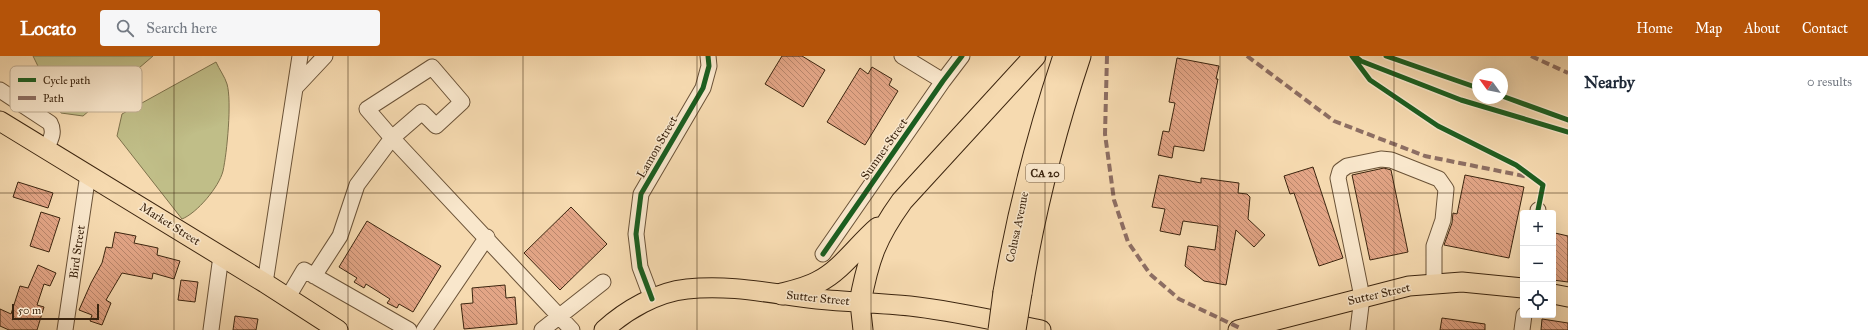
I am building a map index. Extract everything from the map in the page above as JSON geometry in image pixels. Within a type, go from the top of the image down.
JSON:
[{"type":"highway","points":[[860,303],[866,275],[876,242],[889,219],[902,201],[1035,56]]},
{"type":"highway","name":"Colusa Avenue","points":[[999,330],[1019,293],[1010,258],[1029,172],[1064,56]]},
{"type":"highway","name":"Colusa Avenue","points":[[1015,330],[1019,293],[1036,211],[1052,147],[1080,56]]},
{"type":"highway","points":[[782,294],[807,287],[828,276],[889,219]]},
{"type":"highway","points":[[1019,293],[1026,330]]},
{"type":"main road","name":"Market Street","points":[[0,121],[265,282],[338,330]]},
{"type":"main road","name":"Sutter Street","points":[[1238,330],[1284,324],[1362,297],[1409,286],[1462,282],[1520,288]]},
{"type":"main road","name":"Sutter Street","points":[[604,330],[617,318],[652,299],[686,289],[720,287],[860,303],[911,306],[1042,330]]},
{"type":"main road","points":[[1556,295],[1568,297]]},
{"type":"main road","points":[[860,303],[863,330]]},
{"type":"street","points":[[265,282],[300,56]]},
{"type":"street","points":[[295,88],[325,56]]},
{"type":"street","name":"Lamon Street","points":[[652,299],[640,267],[636,234],[641,194],[703,88],[709,66],[708,56]]},
{"type":"street","points":[[902,56],[943,81]]},
{"type":"street","name":"Sumner Street","points":[[823,254],[962,56]]},
{"type":"street","points":[[314,276],[340,236],[357,185],[392,138],[422,112],[436,126],[462,102],[432,67],[367,109],[392,138],[487,237],[572,330]]},
{"type":"street","points":[[0,90],[10,97]]},
{"type":"street","points":[[33,112],[50,123],[53,128],[52,135],[46,149]]},
{"type":"street","points":[[1358,330],[1362,297],[1338,178],[1340,171],[1347,166],[1381,159],[1391,160],[1439,179],[1446,189],[1443,220],[1434,246],[1434,284]]},
{"type":"street","name":"Bird Street","points":[[65,330],[88,174]]},
{"type":"street","points":[[424,330],[487,237]]},
{"type":"street","points":[[211,330],[222,256]]},
{"type":"street","points":[[288,297],[304,270],[408,330]]},
{"type":"street","points":[[542,330],[559,315],[603,282]]},
{"type":"street","points":[[1522,330],[1524,318]]},
{"type":"shaded area","points":[[33,56],[153,56],[141,66],[38,66]]},
{"type":"shaded area","points":[[216,62],[226,81],[229,102],[226,152],[223,171],[217,184],[207,199],[188,216],[182,219],[117,136],[122,114],[126,112],[142,112],[142,103]]},
{"type":"shaded area","points":[[61,112],[88,112],[83,116]]},
{"type":"building","points":[[782,56],[802,56],[825,70],[803,107],[765,84]]},
{"type":"building","points":[[1177,58],[1219,66],[1216,79],[1218,79],[1204,151],[1174,146],[1172,158],[1158,155],[1163,131],[1169,132],[1175,103],[1169,102]]},
{"type":"building","points":[[872,67],[892,79],[889,85],[898,91],[865,145],[827,122],[860,68],[868,74]]},
{"type":"building","points":[[1313,167],[1343,258],[1319,266],[1294,193],[1290,194],[1284,176]]},
{"type":"building","points":[[1384,168],[1391,170],[1408,252],[1370,260],[1352,175]]},
{"type":"building","points":[[1159,175],[1201,183],[1201,178],[1239,183],[1238,193],[1247,194],[1250,197],[1248,219],[1265,235],[1254,247],[1236,230],[1226,285],[1204,281],[1185,266],[1188,246],[1215,250],[1218,226],[1183,221],[1180,235],[1160,231],[1165,209],[1152,207]]},
{"type":"building","points":[[1465,175],[1524,187],[1509,258],[1444,245],[1452,223],[1453,213],[1457,214]]},
{"type":"building","points":[[18,182],[53,193],[48,208],[13,197]]},
{"type":"building","points":[[571,207],[607,244],[560,290],[524,253]]},
{"type":"building","points":[[41,212],[60,218],[49,252],[30,246]]},
{"type":"building","points":[[367,221],[441,266],[413,312],[399,304],[397,308],[387,303],[390,299],[366,284],[364,288],[354,282],[357,278],[339,267]]},
{"type":"building","points":[[115,232],[136,236],[134,243],[158,248],[157,255],[180,261],[174,279],[153,273],[152,279],[122,273],[106,300],[111,303],[102,325],[90,321],[92,315],[79,310],[102,263],[106,247],[112,248]]},
{"type":"building","points":[[1556,233],[1568,236],[1568,282],[1556,280]]},
{"type":"building","points":[[38,265],[56,273],[50,286],[44,284],[37,305],[44,307],[37,330],[9,330],[0,326],[0,309],[11,314],[20,286],[28,288]]},
{"type":"building","points":[[181,280],[198,282],[195,302],[178,300]]},
{"type":"building","points":[[505,285],[506,298],[515,297],[517,324],[464,329],[461,304],[473,303],[472,288]]},
{"type":"building","points":[[235,316],[258,319],[256,330],[233,330]]},
{"type":"building","points":[[1442,318],[1485,324],[1485,330],[1440,330]]},
{"type":"building","points":[[1542,319],[1568,323],[1568,330],[1541,330]]},
{"type":"marked path","points":[[1107,56],[1105,134],[1114,200],[1128,242],[1150,274],[1179,299],[1242,329]]},
{"type":"marked path","points":[[1247,56],[1334,121],[1425,156],[1529,177]]},
{"type":"marked path","points":[[1531,56],[1568,73]]},
{"type":"cycle path","points":[[652,299],[640,267],[636,234],[641,194],[703,88],[709,66],[708,56]]},
{"type":"cycle path","points":[[823,254],[962,56]]},
{"type":"cycle path","points":[[1352,56],[1370,80],[1438,126],[1516,165],[1543,185],[1538,210]]},
{"type":"cycle path","points":[[1386,56],[1472,86]]},
{"type":"cycle path","points":[[1356,57],[1361,61],[1461,100],[1568,132]]},
{"type":"cycle path","points":[[1508,98],[1568,120]]}]
